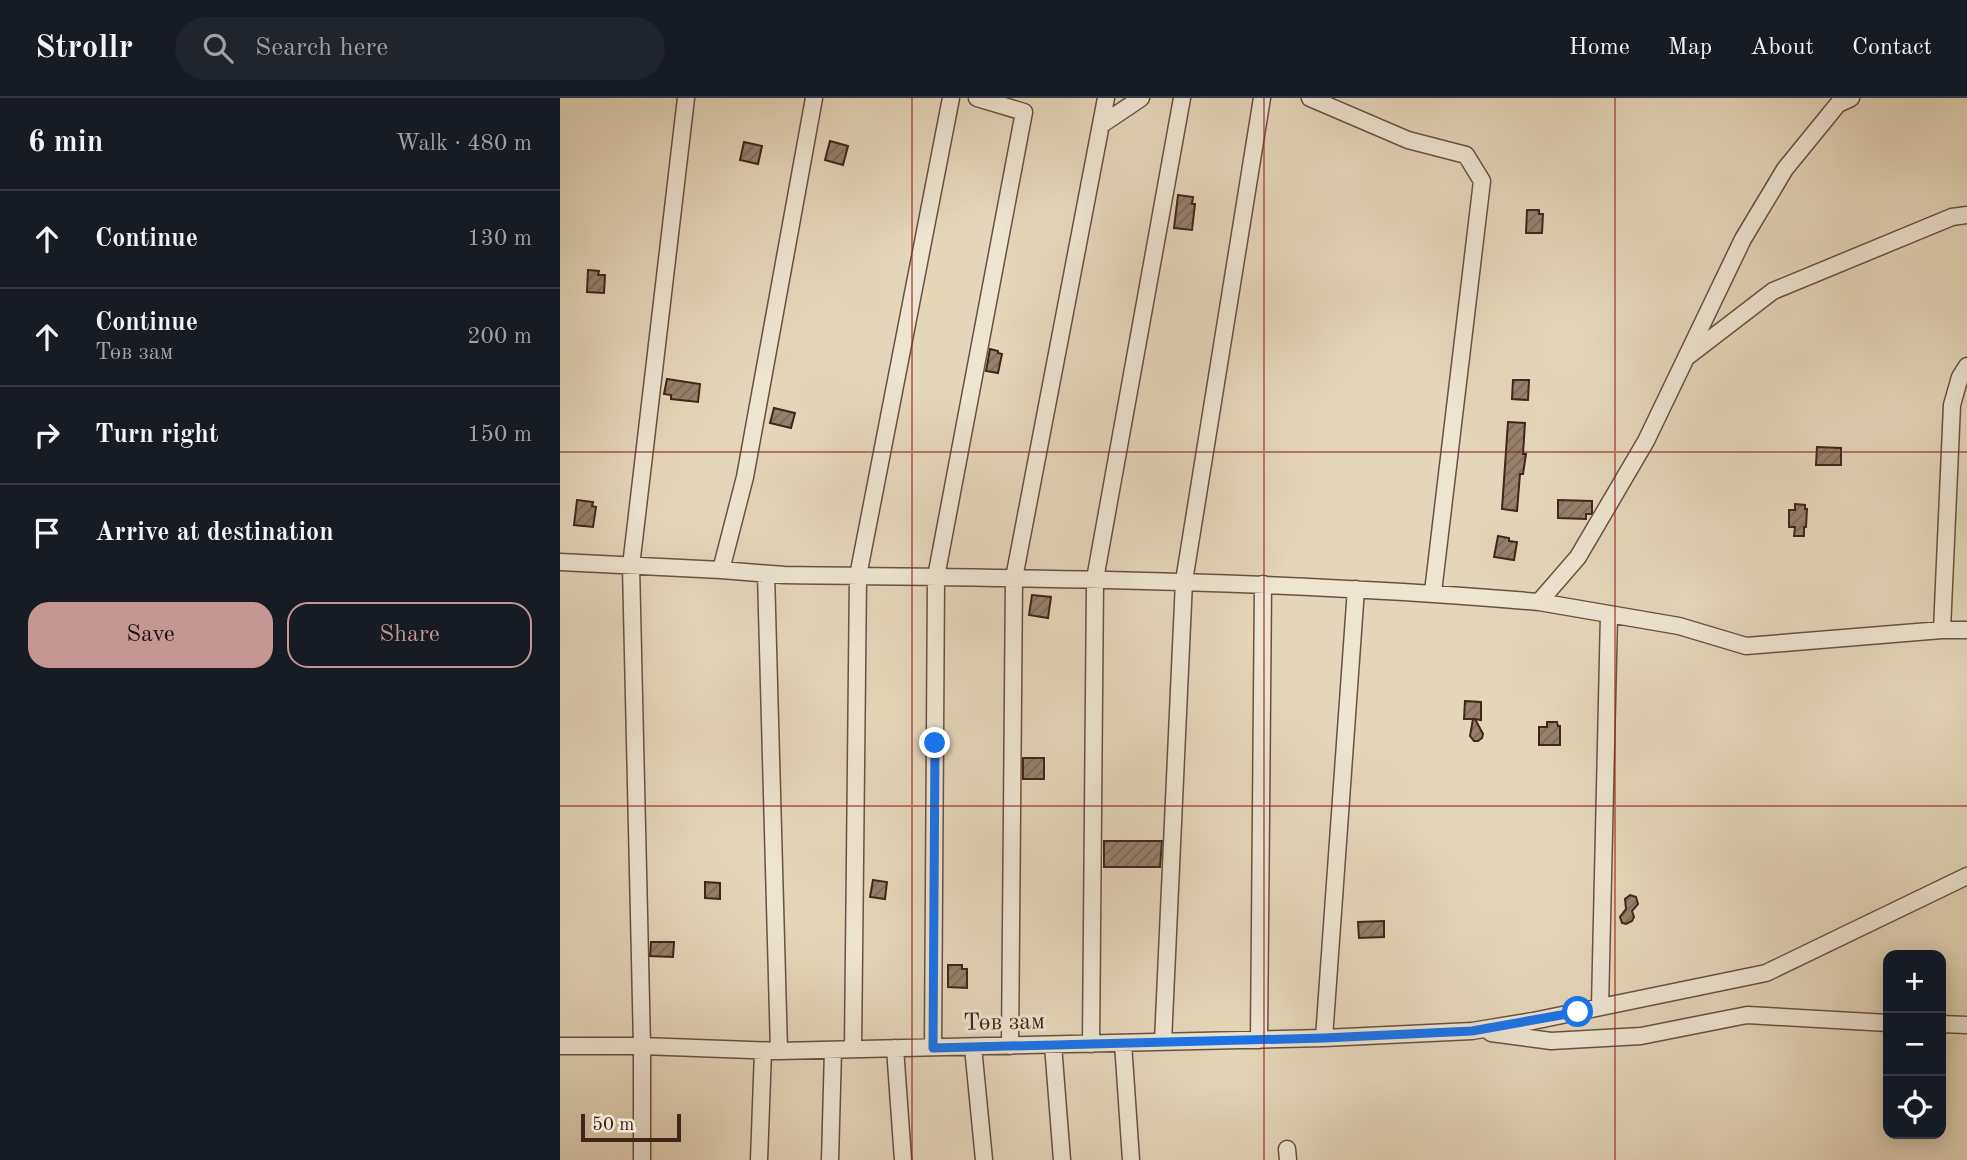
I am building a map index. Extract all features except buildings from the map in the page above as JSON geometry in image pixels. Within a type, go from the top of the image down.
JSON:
[{"type":"street","points":[[642,1160],[642,1046],[631,566],[686,98]]},
{"type":"street","points":[[721,570],[745,477],[814,98]]},
{"type":"street","points":[[853,1049],[858,576],[951,98]]},
{"type":"street","points":[[933,1048],[936,577],[1024,113],[977,98]]},
{"type":"street","points":[[1010,1046],[1014,578],[1106,98]]},
{"type":"street","points":[[1101,125],[1141,98]]},
{"type":"street","points":[[1091,1044],[1095,579],[1182,98]]},
{"type":"street","points":[[1163,1042],[1184,581],[1262,98]]},
{"type":"street","points":[[1310,98],[1408,140],[1466,155],[1482,181],[1433,592]]},
{"type":"street","points":[[1539,602],[1577,557],[1646,441],[1743,239],[1785,169],[1838,104],[1851,98]]},
{"type":"street","points":[[1685,359],[1773,291],[1952,217],[1967,215]]},
{"type":"street","points":[[1942,630],[1952,405],[1960,377],[1967,366]]},
{"type":"street","points":[[560,562],[766,574],[1184,581],[1433,592],[1539,602],[1679,626],[1746,646],[1967,630]]},
{"type":"street","points":[[759,1160],[771,1051],[766,574]]},
{"type":"street","points":[[1259,1040],[1263,584]]},
{"type":"street","points":[[1324,1038],[1356,589]]},
{"type":"street","points":[[1600,1007],[1609,614]]},
{"type":"street","points":[[1472,1031],[1766,973],[1967,876]]},
{"type":"street","points":[[1472,1031],[1551,1041],[1641,1036],[1747,1015],[1883,1023]]},
{"type":"street","points":[[1946,1024],[1967,1025]]},
{"type":"street","name":"Төв зам","points":[[560,1046],[833,1050],[1259,1040],[1472,1031]]},
{"type":"street","points":[[1123,1043],[1131,1160]]},
{"type":"street","points":[[1053,1045],[1062,1160]]},
{"type":"street","points":[[973,1046],[984,1160]]},
{"type":"street","points":[[895,1048],[903,1160]]},
{"type":"street","points":[[830,1160],[833,1050]]},
{"type":"route","points":[[935,743],[933,1048],[1324,1038],[1472,1031],[1578,1012]]}]
